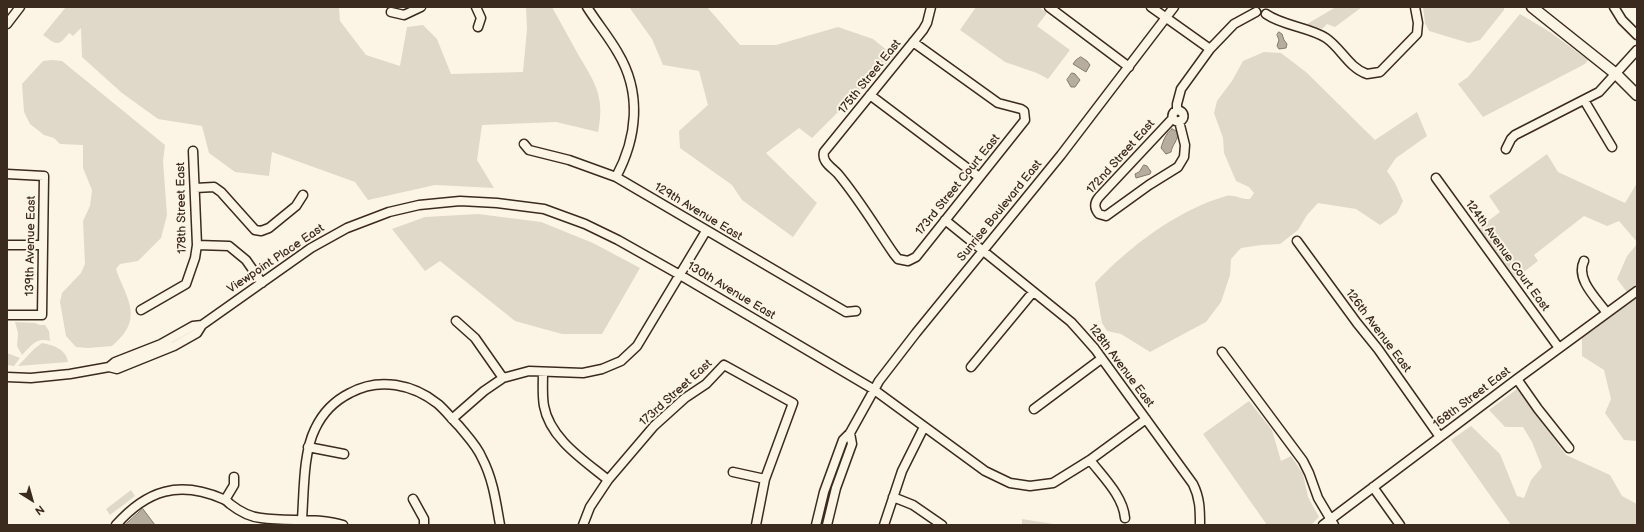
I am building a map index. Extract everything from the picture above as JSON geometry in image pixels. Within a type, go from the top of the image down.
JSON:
[{"type":"main road","points":[[1532,7],[1616,74],[1637,95]]},
{"type":"street","points":[[391,12],[404,15],[421,7]]},
{"type":"street","points":[[476,7],[481,18],[478,27]]},
{"type":"street","points":[[587,7],[619,54],[631,82],[635,109],[634,121],[624,162],[616,177]]},
{"type":"street","name":"175th Street East","points":[[908,261],[898,259],[894,254],[838,174],[824,159],[824,152],[913,42],[927,23],[931,7]]},
{"type":"street","points":[[1049,7],[1129,67]]},
{"type":"street","points":[[1151,7],[1210,49]]},
{"type":"street","name":"Sunrise Boulevard East","points":[[816,525],[831,470],[843,440],[850,433],[874,389],[907,343],[1061,155],[1174,7]]},
{"type":"street","points":[[1176,120],[1183,119],[1184,116],[1182,112],[1177,110],[1181,89],[1210,49],[1234,24],[1256,10],[1261,16],[1267,11],[1284,23],[1325,37],[1360,72],[1367,74],[1380,72],[1417,34],[1418,23],[1415,7]]},
{"type":"street","points":[[1614,8],[1628,27],[1637,35]]},
{"type":"street","points":[[7,24],[15,9]]},
{"type":"street","name":"173rd Street Court East","points":[[908,261],[916,257],[1025,120],[1024,111],[998,103],[913,42]]},
{"type":"street","points":[[1506,149],[1511,139],[1599,92],[1637,50]]},
{"type":"street","points":[[870,95],[979,177]]},
{"type":"street","points":[[1584,100],[1612,146]]},
{"type":"street","name":"172nd Street East","points":[[1176,120],[1185,145],[1184,157],[1178,167],[1149,185],[1106,216],[1098,214],[1095,204],[1099,197],[1176,120]]},
{"type":"street","name":"129th Avenue East","points":[[524,144],[529,150],[569,160],[616,177],[846,312],[856,310]]},
{"type":"street","name":"178th Street East","points":[[141,310],[186,284],[195,258],[197,244],[193,151]]},
{"type":"street","name":"139th Avenue East","points":[[7,174],[44,176],[42,315],[7,315]]},
{"type":"street","name":"124th Avenue Court East","points":[[1436,178],[1559,348]]},
{"type":"street","points":[[195,188],[214,188],[221,192],[255,230],[261,231],[270,228],[296,206],[303,195]]},
{"type":"street","name":"130th Avenue East","points":[[389,212],[419,204],[460,201],[497,203],[544,209],[592,227],[680,275],[874,389],[985,471],[999,479],[1020,486],[1053,483],[1090,460],[1146,419]]},
{"type":"street","name":"Viewpoint Place East","points":[[7,377],[31,378],[70,374],[109,367],[117,369],[174,346],[197,333],[202,324],[311,248],[347,228],[389,212]]},
{"type":"street","name":"128th Avenue East","points":[[945,220],[1071,322],[1085,337],[1102,358],[1193,484],[1200,504],[1200,525]]},
{"type":"street","points":[[452,419],[484,391],[503,378],[529,371],[583,373],[602,369],[621,361],[637,346],[706,231]]},
{"type":"street","name":"126th Avenue East","points":[[1297,241],[1352,317],[1378,349],[1440,437]]},
{"type":"street","points":[[197,244],[229,246],[246,260],[262,283]]},
{"type":"street","points":[[7,245],[42,245]]},
{"type":"street","points":[[1584,261],[1581,268],[1586,284],[1607,313]]},
{"type":"street","name":"168th Street East","points":[[1323,525],[1332,522],[1373,487],[1637,291]]},
{"type":"street","points":[[971,367],[1033,292]]},
{"type":"street","points":[[456,321],[475,338],[503,378]]},
{"type":"street","points":[[1222,352],[1302,461],[1309,473],[1318,498],[1332,522]]},
{"type":"street","points":[[1034,409],[1102,358]]},
{"type":"street","name":"173rd Street East","points":[[608,480],[654,426],[685,398],[706,384],[724,365],[793,403],[765,479]]},
{"type":"street","points":[[543,372],[544,408],[549,422],[558,436],[574,453],[608,480],[590,507],[583,525]]},
{"type":"street","points":[[1517,379],[1538,409],[1569,448]]},
{"type":"street","points":[[302,519],[308,447],[314,430],[331,406],[345,396],[366,386],[382,383],[401,386],[424,394],[439,404],[471,440],[482,457],[492,481],[500,525]]},
{"type":"street","points":[[884,525],[905,465],[924,427]]},
{"type":"street","name":"Sunrise Boulevard East","points":[[827,525],[836,488],[852,444],[850,433]]},
{"type":"street","points":[[308,447],[344,454]]},
{"type":"street","points":[[1090,460],[1121,502],[1125,518]]},
{"type":"street","points":[[733,472],[765,479],[756,525]]},
{"type":"street","points":[[225,500],[234,485],[234,477]]},
{"type":"street","points":[[1373,487],[1400,525]]},
{"type":"street","points":[[116,525],[130,510],[148,498],[162,492],[193,490],[225,500],[246,514],[260,518],[302,519],[343,525]]},
{"type":"street","points":[[893,497],[913,505],[942,525]]},
{"type":"street","points":[[413,499],[422,515],[424,525]]},
{"type":"shaded area","points":[[66,7],[339,7],[340,21],[366,55],[400,66],[407,27],[423,25],[437,39],[451,74],[523,72],[527,29],[526,7],[552,7],[598,92],[600,100],[600,120],[598,132],[556,122],[482,125],[477,160],[494,188],[435,185],[368,200],[355,182],[272,152],[269,176],[235,172],[209,153],[202,126],[158,119],[122,93],[82,57],[81,28],[73,36],[69,33],[62,41],[57,43],[51,41],[43,35]]},
{"type":"shaded area","points":[[629,7],[707,7],[740,45],[776,45],[838,27],[873,39],[894,56],[812,138],[799,128],[766,153],[817,203],[793,237],[742,200],[732,185],[680,148],[679,131],[708,105],[699,71],[663,65],[652,39]]},
{"type":"shaded area","points":[[976,7],[1039,7],[1047,13],[1037,26],[1070,50],[1048,79],[1037,73],[1005,62],[960,30]]},
{"type":"shaded area","points":[[1336,7],[1362,7],[1335,27],[1327,24],[1322,29],[1307,24]]},
{"type":"shaded area","points":[[1423,7],[1504,7],[1504,10],[1480,40],[1469,43],[1429,31],[1425,23]]},
{"type":"shaded area","points":[[1520,14],[1550,32],[1588,60],[1585,64],[1483,117],[1458,84],[1468,77]]},
{"type":"shaded area","points":[[1279,32],[1282,34],[1287,44],[1286,48],[1279,49],[1277,46],[1279,40],[1277,35]]},
{"type":"shaded area","points":[[1264,52],[1281,53],[1306,72],[1375,140],[1417,112],[1427,136],[1396,158],[1387,171],[1395,183],[1403,201],[1397,213],[1380,225],[1356,209],[1318,203],[1307,215],[1298,230],[1280,244],[1241,248],[1231,259],[1230,275],[1221,302],[1206,322],[1150,352],[1121,334],[1107,331],[1102,323],[1095,283],[1138,243],[1172,220],[1190,210],[1226,196],[1250,199],[1254,193],[1249,187],[1236,181],[1224,153],[1223,138],[1214,113],[1217,101],[1232,81],[1243,61]]},
{"type":"shaded area","points":[[1081,57],[1090,65],[1086,72],[1073,64]]},
{"type":"shaded area","points":[[43,61],[62,61],[165,145],[163,161],[167,215],[161,238],[138,261],[120,264],[116,269],[128,300],[131,316],[125,332],[112,346],[88,348],[76,347],[66,336],[60,302],[62,293],[81,273],[85,264],[83,221],[90,206],[92,190],[83,168],[83,145],[60,144],[54,138],[44,135],[30,124],[24,112],[22,84]]},
{"type":"shaded area","points":[[1072,73],[1075,74],[1080,80],[1075,87],[1071,87],[1067,80]]},
{"type":"shaded area","points":[[1172,129],[1178,132],[1177,137],[1171,152],[1166,154],[1161,148],[1166,135]]},
{"type":"shaded area","points":[[1547,154],[1558,172],[1625,203],[1637,183],[1637,242],[1619,221],[1607,226],[1584,216],[1534,255],[1538,261],[1516,278],[1479,228],[1500,212],[1489,196]]},
{"type":"shaded area","points":[[1144,165],[1147,166],[1151,172],[1150,174],[1136,178],[1135,174],[1139,172]]},
{"type":"shaded area","points":[[478,214],[541,222],[593,243],[640,268],[602,334],[562,334],[515,321],[440,261],[425,271],[392,229],[425,217]]},
{"type":"shaded area","points":[[1637,244],[1637,285],[1627,292],[1617,279],[1627,256]]},
{"type":"shaded area","points":[[1637,297],[1637,441],[1624,440],[1605,413],[1611,399],[1604,370],[1582,356],[1582,338]]},
{"type":"shaded area","points":[[15,322],[45,325],[49,331],[50,341],[37,341],[22,355],[17,346],[18,333]]},
{"type":"shaded area","points":[[42,343],[58,348],[65,354],[68,362],[18,366],[34,349]]},
{"type":"shaded area","points":[[7,353],[20,358],[14,366],[7,365]]},
{"type":"shaded area","points":[[1517,389],[1566,455],[1610,475],[1622,496],[1637,504],[1637,525],[1511,525],[1451,440],[1471,426],[1500,454],[1517,496],[1524,498],[1531,480],[1542,467],[1532,442],[1523,427],[1505,427],[1489,410]]},
{"type":"shaded area","points":[[1249,401],[1272,430],[1281,461],[1291,456],[1303,474],[1308,497],[1319,517],[1311,525],[1267,525],[1203,434]]},
{"type":"shaded area","points":[[131,490],[135,496],[110,515],[106,509]]},
{"type":"shaded area","points":[[143,509],[155,525],[125,525]]},
{"type":"shaded area","points":[[1022,519],[1060,525],[1022,525]]}]
